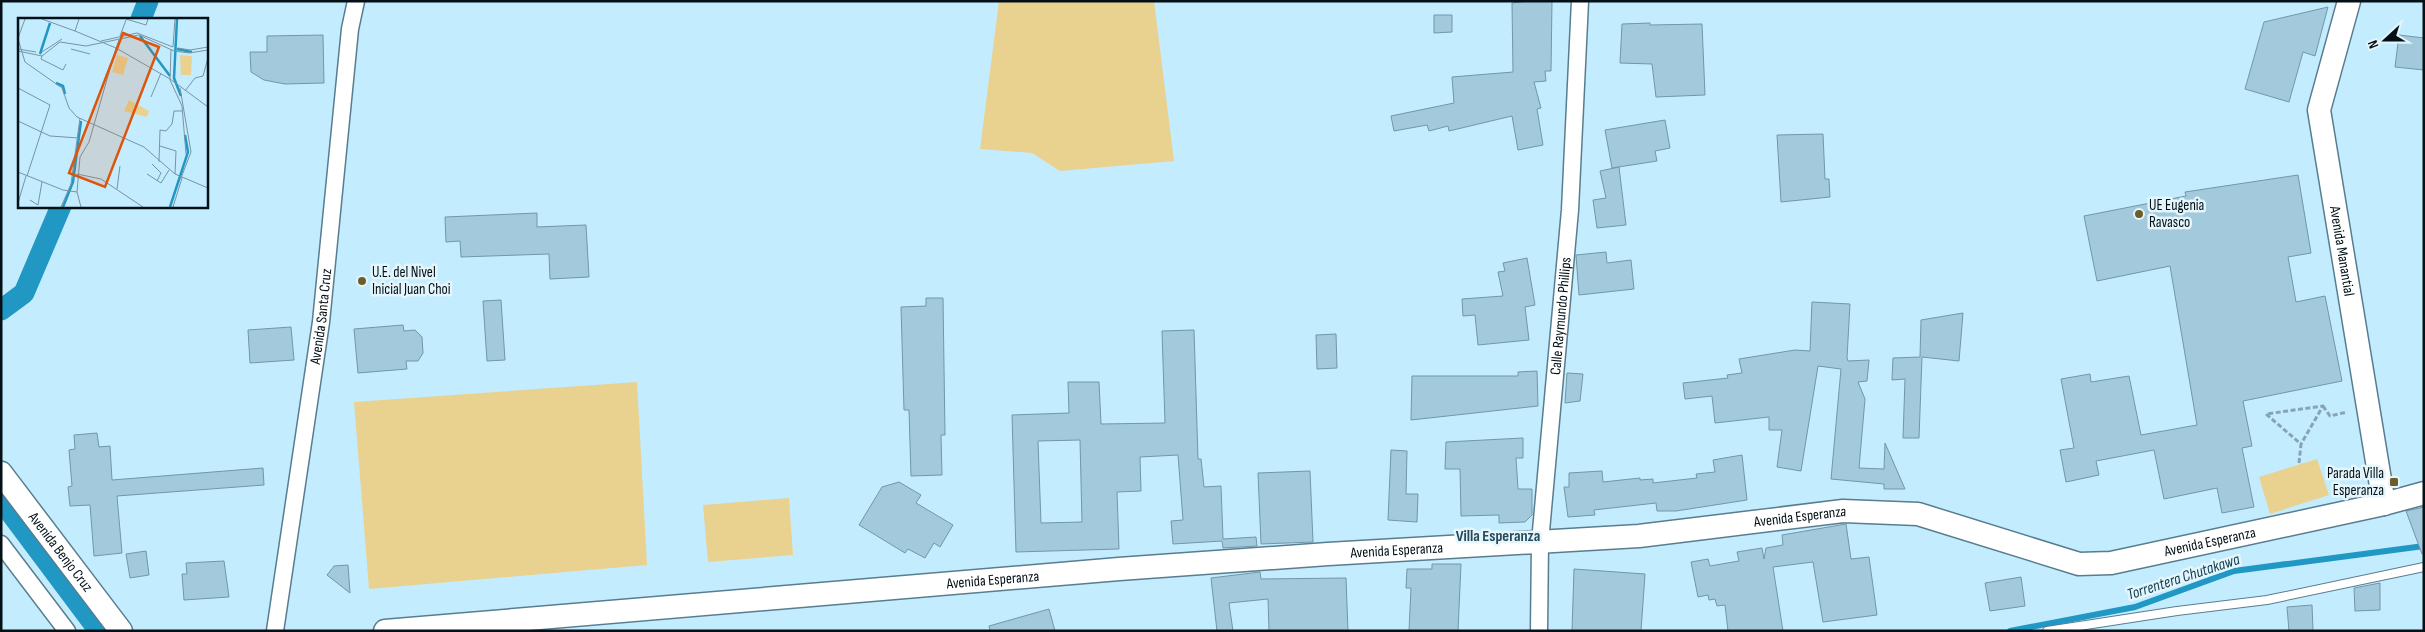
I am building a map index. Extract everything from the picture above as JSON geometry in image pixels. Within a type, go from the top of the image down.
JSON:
[{"type":"main road","name":"Avenida Manantial","points":[[2348,1],[2319,110],[2366,409],[2384,504]]},
{"type":"main road","name":"Avenida Benjo Cruz","points":[[1,473],[120,631]]},
{"type":"main road","name":"Avenida Esperanza","points":[[385,631],[1119,568],[1640,536],[1844,511],[1918,514],[2078,564],[2111,563],[2384,504],[2424,493]]},
{"type":"street","name":"Avenida Santa Cruz","points":[[275,631],[321,322],[350,30],[356,1]]},
{"type":"street","name":"Calle Raymundo Phillips","points":[[1539,631],[1540,542],[1570,210],[1580,1]]},
{"type":"street","points":[[1,544],[67,631]]},
{"type":"lane","points":[[2047,631],[2177,611],[2267,600],[2424,567]]},
{"type":"path","points":[[2323,406],[2330,416],[2366,409]]},
{"type":"path","points":[[2301,444],[2266,414],[2323,406]]},
{"type":"path","points":[[2300,463],[2301,444],[2323,406]]},
{"type":"shaded area","points":[[999,1],[1154,1],[1174,161],[1060,171],[1032,153],[980,149]]},
{"type":"shaded area","points":[[637,382],[647,565],[369,589],[354,402]]},
{"type":"shaded area","points":[[2317,459],[2329,495],[2270,514],[2259,477]]},
{"type":"shaded area","points":[[789,498],[793,555],[708,562],[703,505]]},
{"type":"building","points":[[1552,1],[1551,71],[1545,71],[1546,81],[1534,82],[1541,108],[1537,109],[1543,145],[1518,150],[1512,116],[1449,131],[1448,126],[1429,131],[1427,125],[1394,131],[1391,116],[1454,103],[1452,77],[1513,72],[1512,3]]},
{"type":"building","points":[[2328,7],[2315,56],[2303,52],[2289,102],[2245,89],[2264,22]]},
{"type":"building","points":[[1434,15],[1452,15],[1452,32],[1434,33]]},
{"type":"building","points":[[1650,23],[1650,25],[1702,24],[1705,95],[1656,97],[1652,64],[1620,63],[1622,24]]},
{"type":"building","points":[[323,35],[324,83],[285,84],[264,80],[251,72],[250,52],[267,52],[267,36]]},
{"type":"building","points":[[2399,35],[2424,38],[2424,70],[2395,67]]},
{"type":"building","points":[[1665,120],[1670,148],[1655,151],[1657,161],[1612,168],[1605,130]]},
{"type":"building","points":[[1823,134],[1825,179],[1829,179],[1830,197],[1781,202],[1777,135]]},
{"type":"building","points":[[1619,167],[1626,225],[1597,228],[1593,200],[1606,198],[1600,171]]},
{"type":"building","points":[[2298,175],[2311,253],[2288,257],[2296,302],[2325,296],[2342,381],[2243,401],[2252,446],[2242,448],[2254,507],[2222,513],[2217,488],[2164,499],[2154,450],[2096,461],[2099,475],[2066,482],[2060,450],[2074,448],[2061,379],[2090,374],[2091,382],[2129,376],[2141,435],[2197,425],[2170,266],[2097,281],[2084,216],[2186,196],[2185,192]]},
{"type":"building","points":[[537,213],[537,227],[586,225],[589,277],[550,279],[549,254],[461,257],[460,241],[446,242],[445,217]]},
{"type":"building","points":[[1606,252],[1607,263],[1631,260],[1634,289],[1579,295],[1576,255]]},
{"type":"building","points":[[1527,258],[1535,305],[1525,307],[1529,340],[1478,345],[1475,315],[1463,316],[1462,299],[1503,296],[1498,272],[1505,271],[1503,263]]},
{"type":"building","points":[[926,298],[943,298],[945,435],[941,435],[942,475],[911,476],[909,410],[904,410],[901,307],[926,306]]},
{"type":"building","points":[[501,300],[505,360],[487,361],[483,301]]},
{"type":"building","points":[[1812,302],[1850,304],[1848,361],[1869,360],[1867,381],[1858,382],[1865,399],[1859,468],[1884,469],[1885,443],[1905,489],[1884,489],[1884,484],[1831,479],[1841,369],[1818,366],[1801,471],[1777,467],[1782,430],[1769,430],[1769,417],[1715,423],[1712,396],[1685,399],[1683,383],[1728,378],[1727,375],[1742,373],[1739,359],[1795,350],[1810,351]]},
{"type":"building","points":[[1963,313],[1959,361],[1922,357],[1919,438],[1903,438],[1905,379],[1892,380],[1893,358],[1920,357],[1921,320]]},
{"type":"building","points":[[403,325],[404,331],[415,330],[422,337],[423,353],[418,361],[406,361],[407,369],[358,373],[354,329]]},
{"type":"building","points":[[291,327],[294,360],[250,363],[248,330]]},
{"type":"building","points":[[1194,330],[1198,459],[1201,459],[1204,487],[1221,486],[1223,539],[1256,537],[1257,546],[1223,548],[1222,541],[1173,544],[1171,521],[1183,520],[1178,455],[1140,457],[1141,491],[1117,492],[1119,549],[1016,552],[1012,415],[1069,413],[1068,382],[1099,382],[1101,424],[1165,423],[1162,331]],"holes":[[[1080,440],[1082,522],[1041,523],[1038,441]]]},
{"type":"building","points":[[1336,334],[1337,368],[1317,369],[1316,335]]},
{"type":"building","points":[[1537,371],[1538,406],[1411,420],[1412,376],[1518,376],[1518,372]]},
{"type":"building","points":[[1567,373],[1583,374],[1580,401],[1565,403]]},
{"type":"building","points":[[97,433],[99,447],[110,446],[112,480],[263,468],[264,485],[117,496],[122,553],[94,556],[90,505],[70,506],[68,487],[72,486],[69,450],[75,449],[74,435]]},
{"type":"building","points":[[1523,438],[1523,458],[1516,458],[1518,489],[1532,489],[1532,515],[1525,522],[1499,523],[1499,515],[1461,516],[1460,469],[1445,469],[1446,442]]},
{"type":"building","points":[[1391,450],[1407,451],[1406,494],[1418,494],[1417,522],[1388,520]]},
{"type":"building","points":[[1742,455],[1747,500],[1676,511],[1657,511],[1656,503],[1594,510],[1595,515],[1568,517],[1564,487],[1569,487],[1569,473],[1602,471],[1603,482],[1640,478],[1640,480],[1653,479],[1653,483],[1697,478],[1696,474],[1715,472],[1713,460]]},
{"type":"building","points":[[1310,471],[1313,542],[1261,544],[1258,473]]},
{"type":"building","points":[[899,482],[921,495],[916,503],[953,525],[940,547],[934,543],[925,558],[908,549],[905,553],[859,525],[882,487]]},
{"type":"building","points":[[2424,507],[2424,553],[2422,554],[2406,511]]},
{"type":"building","points":[[1846,524],[1851,559],[1869,557],[1877,615],[1823,622],[1813,562],[1773,567],[1783,631],[1728,631],[1725,605],[1717,606],[1715,599],[1709,600],[1708,595],[1698,597],[1691,562],[1708,559],[1710,566],[1739,561],[1737,552],[1762,548],[1764,559],[1766,548],[1783,545],[1782,535]]},
{"type":"building","points":[[146,551],[149,575],[130,578],[126,554]]},
{"type":"building","points":[[224,561],[229,597],[184,600],[182,574],[187,574],[186,563]]},
{"type":"building","points":[[1432,564],[1461,564],[1458,631],[1409,631],[1411,588],[1406,588],[1407,569],[1432,569]]},
{"type":"building","points":[[348,565],[350,593],[327,575],[334,566]]},
{"type":"building","points":[[1574,569],[1645,574],[1641,631],[1572,631]]},
{"type":"building","points":[[1260,572],[1261,579],[1346,578],[1348,631],[1269,631],[1268,599],[1229,603],[1233,631],[1217,631],[1211,578]]},
{"type":"building","points":[[2021,577],[2025,606],[1990,611],[1985,583]]},
{"type":"building","points":[[2380,583],[2380,610],[2355,611],[2354,588]]},
{"type":"building","points":[[2312,605],[2313,631],[2289,631],[2287,607]]},
{"type":"building","points":[[1049,609],[1055,631],[990,631],[989,626]]},
{"type":"waterway","points":[[141,18],[148,1]]},
{"type":"waterway","points":[[1,310],[24,293],[60,208]]},
{"type":"waterway","points":[[1,500],[99,631]]},
{"type":"waterway","name":"Torrentera Chutakawa","points":[[2010,631],[2135,607],[2234,571],[2424,546]]},
{"type":"place","name":"UE Eugenia Ravasco","points":[[2139,214]]},
{"type":"place","name":"U.E. del Nivel Inicial Juan Choi","points":[[362,281]]},
{"type":"place","name":"Parada Villa Esperanza","points":[[2394,482]]},
{"type":"district","name":"Villa Esperanza","points":[[1498,535]]}]
